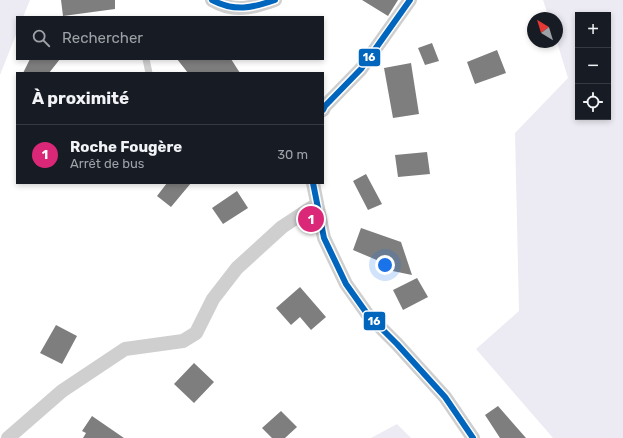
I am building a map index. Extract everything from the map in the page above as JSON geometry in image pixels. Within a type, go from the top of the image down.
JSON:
[{"type":"street","points":[[212,0],[231,8],[257,6],[275,0]]},
{"type":"street","points":[[324,108],[361,69],[410,0]]},
{"type":"street","points":[[313,184],[324,238],[346,284],[368,315],[397,344],[445,397],[473,438]]},
{"type":"street","points":[[8,438],[62,391],[125,349],[183,340],[196,333],[213,299],[237,268],[282,227],[317,204]]},
{"type":"lane","points":[[146,60],[149,72]]},
{"type":"shaded area","points":[[0,0],[30,0],[23,16],[16,16],[16,35],[0,75]]},
{"type":"shaded area","points":[[543,0],[623,0],[623,438],[553,438],[476,349],[519,311],[515,133],[568,78],[559,48],[563,48],[563,12],[547,12]]},
{"type":"shaded area","points":[[397,424],[411,438],[371,438]]},
{"type":"building","points":[[61,0],[115,0],[115,9],[63,16]]},
{"type":"building","points":[[362,0],[398,0],[388,16]]},
{"type":"building","points":[[432,43],[439,61],[425,65],[418,48]]},
{"type":"building","points":[[497,50],[506,73],[475,84],[467,62]]},
{"type":"building","points":[[30,60],[59,60],[50,72],[24,72]]},
{"type":"building","points":[[178,60],[232,60],[239,72],[187,72]]},
{"type":"building","points":[[411,63],[419,114],[393,118],[384,68]]},
{"type":"building","points":[[427,152],[430,174],[398,177],[395,155]]},
{"type":"building","points":[[366,174],[382,204],[368,210],[353,181]]},
{"type":"building","points":[[166,184],[190,184],[171,207],[157,196]]},
{"type":"building","points":[[237,191],[248,208],[223,224],[212,208]]},
{"type":"building","points":[[361,228],[401,242],[412,275],[383,269],[379,261],[353,250]]},
{"type":"building","points":[[417,278],[428,297],[403,310],[393,290]]},
{"type":"building","points":[[300,287],[326,317],[311,330],[300,317],[291,325],[276,308]]},
{"type":"building","points":[[56,325],[77,336],[62,364],[40,353]]},
{"type":"building","points":[[194,363],[214,382],[194,403],[174,384]]},
{"type":"building","points":[[498,406],[526,438],[500,438],[485,415]]},
{"type":"building","points":[[281,411],[297,427],[285,438],[272,438],[262,428]]},
{"type":"building","points":[[92,416],[124,438],[83,438],[86,433],[82,431]]},
{"type":"transit line","name":"16","points":[[212,0],[220,4],[244,8],[275,0]]},
{"type":"transit line","name":"16","points":[[324,108],[361,69],[410,0]]},
{"type":"transit line","name":"16","points":[[313,184],[324,238],[346,284],[368,315],[397,344],[445,397],[473,438]]},
{"type":"place","name":"Roche Fougère","points":[[311,219]]}]
